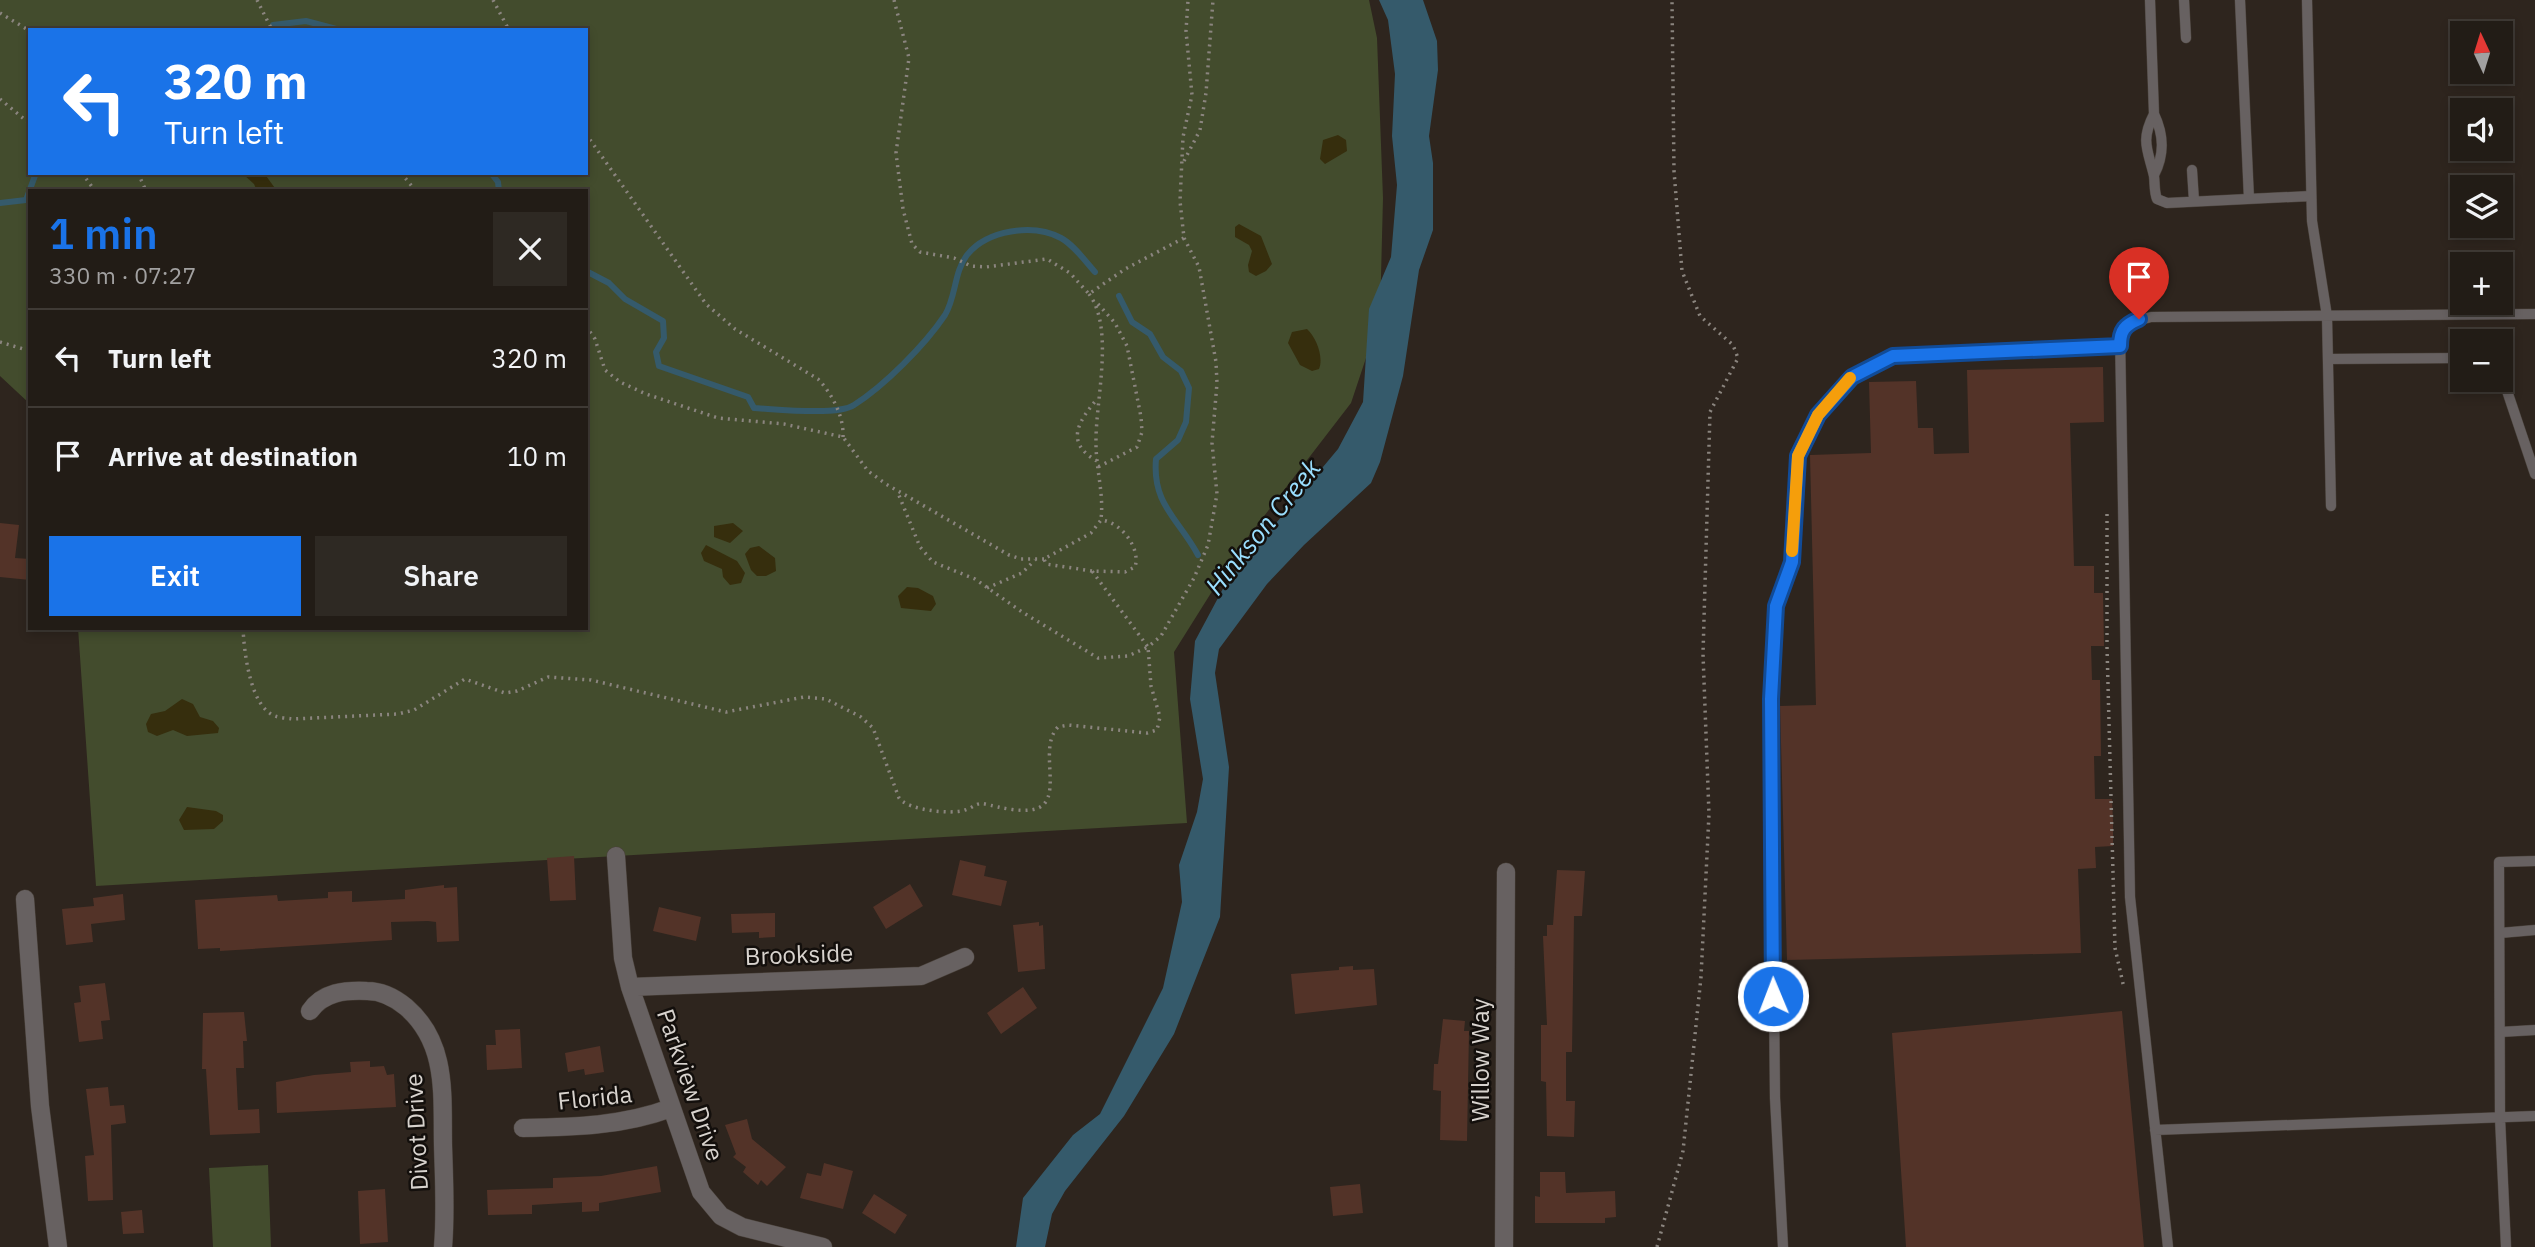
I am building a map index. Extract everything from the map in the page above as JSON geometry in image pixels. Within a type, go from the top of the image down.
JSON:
[{"type":"street","name":"Parkview Drive","points":[[616,856],[623,958],[630,987],[701,1192],[720,1216],[742,1227],[823,1247]]},
{"type":"street","name":"Willow Way","points":[[1504,1247],[1506,872]]},
{"type":"street","points":[[24,899],[40,1106],[58,1247]]},
{"type":"street","name":"Brookside","points":[[630,987],[921,976],[965,957]]},
{"type":"street","name":"Divot Drive","points":[[310,1011],[324,996],[348,990],[374,991],[398,1000],[428,1030],[441,1070],[446,1220],[443,1247]]},
{"type":"street","name":"Florida","points":[[523,1128],[616,1123],[645,1118],[671,1108]]},
{"type":"lane","points":[[2150,0],[2154,114],[2162,130],[2162,157],[2154,175]]},
{"type":"lane","points":[[2184,0],[2186,38]]},
{"type":"lane","points":[[2240,0],[2249,199]]},
{"type":"lane","points":[[2307,0],[2312,221],[2327,316],[2331,506]]},
{"type":"lane","points":[[2154,114],[2146,129],[2147,161],[2154,175],[2157,199],[2167,203],[2311,196]]},
{"type":"lane","points":[[2192,170],[2194,201]]},
{"type":"lane","points":[[2168,1247],[2130,897],[2120,335],[2124,327],[2151,317],[2535,314]]},
{"type":"lane","points":[[1783,1247],[1775,1098],[1771,699],[1776,606],[1792,562],[1798,456],[1818,415],[1852,377],[1893,356],[2120,346]]},
{"type":"lane","points":[[2328,359],[2450,358]]},
{"type":"lane","points":[[2507,392],[2535,474]]},
{"type":"lane","points":[[2507,1247],[2500,1118],[2499,862],[2535,861]]},
{"type":"lane","points":[[2500,933],[2535,930]]},
{"type":"lane","points":[[2500,1032],[2535,1031]]},
{"type":"lane","points":[[2155,1130],[2535,1116]]},
{"type":"path","points":[[257,0],[271,28]]},
{"type":"path","points":[[493,0],[508,28]]},
{"type":"path","points":[[894,0],[909,58],[896,153],[908,235],[920,252],[954,258],[971,266],[986,267],[1047,259],[1070,273],[1122,333],[1142,432],[1137,447],[1098,464]]},
{"type":"path","points":[[898,494],[925,555],[988,588],[1098,658],[1128,656],[1148,647],[1161,636],[1194,578],[1208,545],[1217,494],[1212,443],[1216,362],[1199,267],[1184,238],[1180,201],[1183,137],[1192,95],[1186,31],[1188,0]]},
{"type":"path","points":[[1183,163],[1200,130],[1206,93],[1213,0]]},
{"type":"path","points":[[1657,1247],[1683,1151],[1700,977],[1709,814],[1703,654],[1710,412],[1738,358],[1733,345],[1700,316],[1682,271],[1674,171],[1672,0]]},
{"type":"path","points":[[0,13],[28,30]]},
{"type":"path","points":[[0,99],[28,122]]},
{"type":"path","points":[[588,137],[706,303],[735,329],[818,379],[833,401],[844,426],[844,437],[868,471],[898,494],[1009,555],[1044,559],[1094,531],[1101,520],[1098,464],[1100,320],[1097,305],[1089,294]]},
{"type":"path","points":[[403,175],[414,189]]},
{"type":"path","points":[[1089,294],[1125,269],[1184,238]]},
{"type":"path","points":[[588,329],[595,340],[605,370],[620,382],[646,394],[718,418],[784,424],[844,437]]},
{"type":"path","points":[[0,342],[28,350]]},
{"type":"path","points":[[1098,464],[1077,437],[1077,424],[1099,398]]},
{"type":"path","points":[[1044,559],[1046,564],[1092,571],[1125,572],[1137,563],[1135,547],[1113,523],[1101,520]]},
{"type":"path","points":[[988,588],[1022,573],[1035,560]]},
{"type":"path","points":[[243,630],[248,674],[262,702],[275,716],[312,720],[398,714],[414,710],[465,679],[505,693],[517,691],[548,677],[591,680],[726,712],[815,697],[862,717],[873,728],[904,805],[957,811],[975,804],[1000,808],[1035,808],[1043,805],[1049,789],[1050,741],[1052,733],[1061,725],[1147,733],[1157,730],[1160,717],[1151,686],[1148,647],[1092,571]]},
{"type":"green space","points":[[0,0],[1369,0],[1377,38],[1383,198],[1380,316],[1351,403],[1238,550],[1174,652],[1187,823],[96,886],[78,630],[588,630],[588,189],[28,189],[28,402],[0,376]]},
{"type":"green space","points":[[268,1165],[271,1247],[213,1247],[209,1168]]},
{"type":"sand","points":[[1338,135],[1346,140],[1347,151],[1325,164],[1320,159],[1323,140]]},
{"type":"sand","points":[[244,175],[265,175],[276,189],[256,189]]},
{"type":"sand","points":[[1239,224],[1261,236],[1272,264],[1256,276],[1249,272],[1252,251],[1249,245],[1235,237],[1235,227]]},
{"type":"sand","points":[[1307,329],[1316,342],[1321,359],[1319,369],[1312,371],[1300,365],[1288,343],[1292,332]]},
{"type":"sand","points":[[733,523],[743,531],[730,543],[714,537],[714,526]]},
{"type":"sand","points":[[706,545],[737,561],[745,573],[741,583],[730,585],[723,577],[722,569],[704,561],[701,553]]},
{"type":"sand","points":[[759,546],[775,558],[776,571],[766,576],[757,576],[751,570],[745,554],[750,548]]},
{"type":"sand","points":[[907,587],[918,588],[933,596],[936,604],[931,611],[901,608],[898,596]]},
{"type":"sand","points":[[182,699],[193,704],[200,717],[213,721],[219,728],[218,733],[187,736],[173,730],[157,736],[148,732],[146,724],[151,714],[165,711]]},
{"type":"sand","points":[[187,807],[216,811],[223,815],[223,821],[214,829],[184,830],[179,820]]},
{"type":"water","points":[[1379,0],[1423,0],[1437,41],[1438,70],[1429,136],[1433,163],[1433,230],[1419,270],[1403,376],[1380,462],[1371,483],[1304,545],[1267,584],[1219,649],[1215,673],[1229,767],[1220,917],[1174,1034],[1124,1116],[1065,1191],[1052,1214],[1045,1247],[1016,1247],[1023,1198],[1073,1135],[1100,1114],[1163,988],[1182,902],[1179,865],[1197,812],[1203,779],[1190,699],[1195,641],[1226,583],[1338,449],[1363,402],[1369,309],[1391,257],[1397,185],[1392,136],[1395,74],[1388,20]]},
{"type":"building","points":[[2103,367],[2104,422],[2070,423],[2074,566],[2094,566],[2094,593],[2103,593],[2104,646],[2091,646],[2092,680],[2100,680],[2101,756],[2094,756],[2095,799],[2112,799],[2113,822],[2113,846],[2095,847],[2096,868],[2078,869],[2081,953],[1787,960],[1780,706],[1816,705],[1810,455],[1871,453],[1869,382],[1916,381],[1918,428],[1933,428],[1934,454],[1969,453],[1967,370]]},
{"type":"building","points":[[0,523],[19,525],[15,558],[28,559],[28,580],[0,577]]},
{"type":"building","points":[[574,856],[576,900],[550,901],[547,858]]},
{"type":"building","points":[[960,860],[986,866],[984,876],[1007,881],[1001,906],[952,895]]},
{"type":"building","points":[[1557,870],[1585,871],[1582,916],[1574,916],[1572,1052],[1566,1052],[1566,1101],[1575,1101],[1574,1137],[1547,1136],[1546,1082],[1541,1081],[1541,1025],[1547,1025],[1543,936],[1547,936],[1547,925],[1553,925]]},
{"type":"building","points":[[910,884],[923,906],[886,929],[873,907]]},
{"type":"building","points":[[444,885],[444,888],[457,887],[459,941],[437,942],[436,922],[391,922],[392,940],[220,951],[220,948],[198,949],[195,900],[277,895],[278,901],[328,898],[328,892],[352,891],[352,902],[405,899],[405,890]]},
{"type":"building","points":[[123,894],[125,920],[91,924],[93,942],[66,945],[62,909],[94,906],[93,898]]},
{"type":"building","points":[[659,907],[701,917],[696,941],[653,931]]},
{"type":"building","points":[[775,913],[775,937],[759,938],[759,932],[732,933],[731,914]]},
{"type":"building","points":[[1039,922],[1039,926],[1043,925],[1045,969],[1018,972],[1013,925]]},
{"type":"building","points":[[1353,966],[1353,970],[1374,969],[1377,1005],[1295,1014],[1291,974],[1339,970],[1339,967]]},
{"type":"building","points":[[105,983],[110,1020],[101,1021],[103,1039],[79,1042],[74,1003],[81,1002],[79,986]]},
{"type":"building","points":[[1023,987],[1037,1008],[1001,1034],[987,1013]]},
{"type":"building","points":[[2122,1011],[2144,1247],[1906,1247],[1892,1033]]},
{"type":"building","points":[[244,1012],[247,1041],[243,1041],[244,1068],[236,1068],[238,1110],[259,1109],[260,1133],[210,1135],[206,1069],[202,1069],[203,1013]]},
{"type":"building","points":[[1443,1019],[1465,1021],[1464,1031],[1469,1031],[1467,1141],[1440,1140],[1441,1091],[1433,1090],[1434,1064],[1438,1064]]},
{"type":"building","points":[[520,1029],[522,1068],[487,1070],[486,1045],[496,1045],[495,1030]]},
{"type":"building","points":[[600,1046],[604,1072],[585,1075],[584,1069],[568,1072],[565,1053]]},
{"type":"building","points":[[370,1061],[370,1067],[384,1066],[387,1075],[394,1074],[396,1107],[277,1113],[276,1082],[351,1072],[350,1062]]},
{"type":"building","points":[[108,1087],[110,1106],[124,1105],[126,1123],[111,1125],[113,1200],[88,1201],[85,1156],[94,1155],[86,1089]]},
{"type":"building","points":[[747,1119],[752,1139],[786,1167],[767,1186],[761,1180],[758,1185],[743,1172],[746,1167],[733,1157],[736,1154],[725,1125]]},
{"type":"building","points":[[824,1163],[853,1171],[843,1209],[800,1198],[807,1173],[821,1176]]},
{"type":"building","points":[[657,1166],[661,1192],[599,1203],[599,1211],[582,1212],[582,1202],[532,1205],[532,1214],[488,1215],[487,1190],[553,1188],[553,1178],[601,1176]]},
{"type":"building","points":[[1540,1172],[1565,1172],[1566,1193],[1615,1191],[1616,1217],[1605,1218],[1605,1223],[1535,1223],[1535,1196],[1540,1197]]},
{"type":"building","points":[[1360,1184],[1363,1213],[1333,1216],[1330,1187]]},
{"type":"building","points":[[385,1189],[388,1242],[360,1244],[358,1191]]},
{"type":"building","points":[[874,1194],[907,1215],[895,1234],[862,1213]]},
{"type":"building","points":[[142,1210],[144,1233],[123,1234],[121,1212]]},
{"type":"waterway","points":[[273,25],[306,21],[332,28]]},
{"type":"waterway","points":[[30,189],[35,175]]},
{"type":"waterway","points":[[493,175],[498,182],[499,189]]},
{"type":"waterway","points":[[0,203],[26,200],[28,195]]},
{"type":"waterway","points":[[588,272],[609,283],[625,299],[663,321],[664,338],[656,352],[659,366],[748,397],[754,408],[821,411],[854,405],[891,376],[915,352],[945,315],[967,255],[986,240],[1024,230],[1050,233],[1070,245],[1095,272]]},
{"type":"waterway","points":[[1119,296],[1132,322],[1150,334],[1163,357],[1181,371],[1189,388],[1186,422],[1178,440],[1156,459],[1156,475],[1158,488],[1168,511],[1198,555]]},
{"type":"slow traffic","points":[[1792,551],[1798,456],[1818,415],[1850,378]]},
{"type":"route","points":[[1773,996],[1771,699],[1776,606],[1792,562],[1798,456],[1818,415],[1852,377],[1893,356],[2120,346],[2120,335],[2124,327],[2139,319]]},
{"type":"water label","name":"Hinkson Creek","points":[[1263,527]]}]
